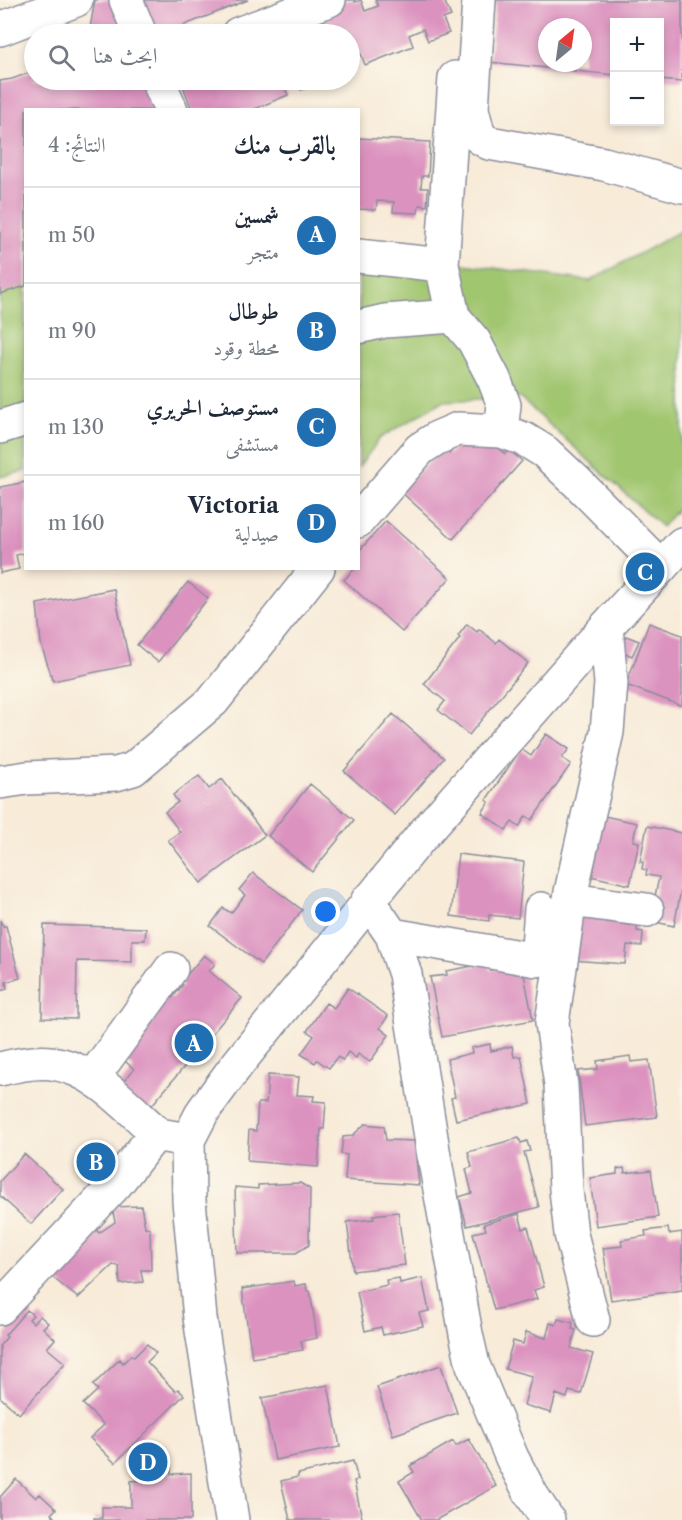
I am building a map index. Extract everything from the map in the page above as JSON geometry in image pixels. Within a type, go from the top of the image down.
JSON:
[{"type":"main road","points":[[0,29],[76,0]]},
{"type":"main road","points":[[126,0],[136,24]]},
{"type":"main road","points":[[265,24],[330,0]]},
{"type":"main road","points":[[460,0],[441,265],[453,316],[474,341],[494,379],[504,405],[501,430]]},
{"type":"main road","points":[[479,0],[472,109],[479,137],[489,143],[604,164],[682,186]]},
{"type":"main road","points":[[162,90],[170,108]]},
{"type":"main road","points":[[360,256],[441,265]]},
{"type":"main road","points":[[360,327],[385,321],[453,316]]},
{"type":"main road","points":[[0,427],[24,420]]},
{"type":"main road","points":[[0,1308],[116,1184],[143,1149],[173,1137],[210,1102],[420,838],[606,627],[672,556],[577,482],[545,453],[524,439],[501,430],[458,429],[420,449],[360,519]]},
{"type":"main road","points":[[0,782],[27,778],[116,774],[133,770],[213,701],[316,570]]},
{"type":"main road","points":[[392,935],[537,960],[556,905],[607,732],[610,683],[606,627]]},
{"type":"main road","points":[[369,900],[392,935],[405,974],[436,1167],[473,1365],[512,1458],[548,1520]]},
{"type":"main road","points":[[556,905],[646,910]]},
{"type":"main road","points":[[556,905],[552,1023],[561,1085],[566,1190],[571,1234],[592,1320]]},
{"type":"main road","points":[[93,1077],[171,969]]},
{"type":"main road","points":[[0,1069],[50,1062],[73,1067],[93,1077],[173,1137],[189,1201],[200,1318],[232,1520]]},
{"type":"green space","points":[[682,230],[682,504],[662,527],[519,397],[443,401],[380,438],[360,466],[360,250],[590,281]]},
{"type":"green space","points":[[24,283],[24,471],[0,477],[0,291]]},
{"type":"building","points":[[95,0],[113,0],[122,24],[91,24]]},
{"type":"building","points":[[140,0],[248,0],[187,24],[147,24]]},
{"type":"building","points":[[345,0],[355,0],[355,2],[361,0],[365,11],[378,6],[375,0],[444,0],[451,16],[443,19],[449,33],[428,41],[423,29],[409,35],[413,46],[365,65],[360,54],[360,24],[313,24],[309,15]]},
{"type":"building","points":[[496,0],[682,0],[682,82],[664,80],[664,18],[610,18],[610,75],[585,72],[592,72],[592,18],[538,18],[538,67],[489,62]]},
{"type":"building","points":[[24,75],[24,90],[145,90],[151,108],[24,108],[24,287],[0,294],[0,81]]},
{"type":"building","points":[[185,90],[286,90],[288,95],[257,108],[191,108]]},
{"type":"building","points":[[360,138],[430,142],[428,176],[422,176],[421,188],[428,188],[427,206],[419,205],[418,213],[393,212],[394,202],[377,201],[376,210],[360,209]]},
{"type":"building","points":[[473,436],[487,439],[505,454],[509,450],[522,461],[453,539],[399,490],[444,449],[449,454],[459,443],[463,447]]},
{"type":"building","points":[[24,482],[24,553],[16,555],[19,569],[0,573],[0,487]]},
{"type":"building","points":[[386,521],[450,578],[402,632],[344,580],[353,570],[360,570],[360,550]]},
{"type":"building","points":[[188,582],[208,598],[158,662],[137,645]]},
{"type":"building","points":[[114,589],[130,665],[53,681],[41,644],[37,604]]},
{"type":"building","points":[[649,623],[682,635],[682,706],[626,685]]},
{"type":"building","points":[[467,624],[477,632],[479,629],[496,643],[499,639],[528,663],[469,735],[438,710],[445,701],[424,684],[460,638],[458,636]]},
{"type":"building","points":[[626,636],[639,641],[632,656],[619,650]]},
{"type":"building","points":[[393,714],[444,758],[395,815],[344,771]]},
{"type":"building","points":[[546,734],[569,749],[562,758],[571,764],[532,820],[526,816],[519,827],[512,822],[506,830],[482,813],[489,802],[486,800],[521,749],[531,756]]},
{"type":"building","points":[[199,776],[209,789],[222,779],[265,835],[201,883],[168,840],[180,832],[165,812],[178,802],[173,795]]},
{"type":"building","points":[[310,784],[354,820],[312,872],[268,836]]},
{"type":"building","points":[[595,814],[637,823],[633,841],[639,842],[630,885],[582,874]]},
{"type":"building","points":[[647,826],[682,833],[682,885],[674,926],[650,921],[659,877],[646,875],[647,870],[642,869],[643,862],[640,862]]},
{"type":"building","points":[[458,854],[524,862],[518,918],[489,915],[489,921],[451,916]]},
{"type":"building","points":[[253,873],[302,910],[261,964],[210,926],[223,908],[231,913],[245,895],[239,890]]},
{"type":"building","points":[[630,914],[629,925],[637,925],[637,931],[643,932],[642,946],[627,945],[625,964],[571,960],[572,915]]},
{"type":"building","points":[[0,920],[3,926],[6,926],[20,978],[6,982],[7,989],[0,991]]},
{"type":"building","points":[[44,925],[146,928],[145,940],[132,940],[132,962],[77,961],[76,1019],[42,1018]]},
{"type":"building","points":[[204,955],[215,964],[209,971],[242,998],[147,1111],[118,1088],[134,1069],[119,1056],[158,1016],[150,1009],[164,992],[172,998],[183,985],[180,983]]},
{"type":"building","points":[[489,963],[490,970],[522,964],[533,1020],[442,1037],[430,977],[447,975],[446,971]]},
{"type":"building","points":[[348,988],[388,1016],[380,1028],[389,1035],[370,1062],[358,1054],[356,1058],[348,1052],[343,1060],[337,1057],[329,1068],[301,1054],[314,1036],[307,1031],[326,1003],[334,1008]]},
{"type":"building","points":[[490,1044],[491,1051],[512,1046],[514,1057],[521,1056],[531,1104],[456,1120],[451,1098],[455,1097],[447,1059],[472,1053],[471,1048]]},
{"type":"building","points":[[630,1056],[631,1062],[649,1060],[657,1117],[585,1126],[578,1071],[598,1069],[597,1061]]},
{"type":"building","points":[[268,1075],[299,1077],[297,1095],[314,1096],[313,1101],[326,1102],[318,1167],[247,1161],[249,1130],[256,1131],[258,1103],[266,1103]]},
{"type":"building","points":[[365,1124],[384,1126],[386,1140],[414,1141],[419,1185],[345,1180],[347,1155],[341,1154],[343,1137],[352,1136]]},
{"type":"building","points":[[519,1138],[521,1143],[527,1141],[530,1151],[524,1152],[539,1207],[467,1226],[459,1197],[472,1193],[466,1169],[472,1167],[468,1152]]},
{"type":"building","points":[[24,1154],[63,1189],[31,1224],[0,1196],[0,1181]]},
{"type":"building","points":[[624,1168],[625,1173],[651,1170],[658,1217],[596,1226],[590,1178],[617,1174],[617,1169]]},
{"type":"building","points":[[300,1183],[310,1189],[309,1245],[296,1253],[237,1253],[235,1187],[258,1189],[258,1185]]},
{"type":"building","points":[[141,1206],[145,1227],[150,1228],[151,1270],[141,1270],[143,1282],[120,1284],[119,1266],[113,1265],[78,1298],[46,1272],[92,1225],[99,1233],[115,1222],[112,1207]]},
{"type":"building","points":[[398,1212],[405,1265],[353,1271],[347,1222],[374,1219],[373,1215]]},
{"type":"building","points":[[519,1214],[523,1229],[528,1227],[544,1287],[534,1290],[537,1299],[494,1310],[473,1233],[486,1230],[484,1224]]},
{"type":"building","points":[[668,1228],[669,1234],[682,1232],[682,1290],[611,1300],[603,1248],[622,1246],[621,1240],[646,1236],[645,1231]]},
{"type":"building","points":[[399,1278],[400,1283],[422,1278],[429,1311],[419,1313],[423,1326],[383,1335],[381,1327],[365,1331],[357,1292],[387,1285],[386,1280]]},
{"type":"building","points":[[294,1281],[295,1286],[306,1284],[307,1291],[310,1291],[317,1338],[301,1341],[303,1350],[252,1358],[242,1289]]},
{"type":"building","points":[[27,1310],[33,1315],[29,1319],[33,1323],[40,1316],[48,1323],[43,1328],[55,1339],[47,1348],[65,1363],[19,1414],[0,1397],[0,1345],[7,1337],[5,1335]]},
{"type":"building","points":[[558,1319],[573,1323],[572,1329],[576,1330],[571,1348],[593,1354],[581,1394],[569,1391],[567,1398],[556,1394],[551,1413],[524,1405],[532,1376],[505,1369],[513,1341],[523,1344],[526,1332],[546,1338],[550,1323],[556,1325]]},
{"type":"building","points":[[147,1344],[156,1353],[147,1362],[175,1391],[178,1389],[184,1395],[115,1463],[90,1438],[104,1425],[83,1404],[98,1390],[93,1385],[120,1359],[123,1363],[131,1355],[134,1357]]},
{"type":"building","points":[[441,1365],[457,1413],[393,1435],[377,1387]]},
{"type":"building","points":[[328,1385],[340,1447],[275,1460],[262,1398]]},
{"type":"building","points":[[469,1439],[496,1486],[436,1520],[422,1520],[399,1481],[414,1472],[410,1466],[453,1441],[456,1446]]},
{"type":"building","points":[[353,1461],[358,1480],[354,1481],[362,1518],[355,1520],[290,1520],[281,1481],[298,1477],[298,1474]]},
{"type":"building","points":[[143,1465],[171,1465],[171,1474],[191,1473],[191,1520],[94,1520],[94,1518],[102,1518],[102,1507],[131,1507],[131,1481],[144,1480]]},
{"type":"building","points":[[16,1479],[36,1498],[40,1494],[56,1509],[51,1514],[54,1517],[51,1520],[0,1520],[0,1497]]},
{"type":"place","name":"مستوصف الحريري","points":[[645,572]]},
{"type":"place","name":"شمسين","points":[[194,1043]]},
{"type":"place","name":"طوطال","points":[[96,1162]]},
{"type":"place","name":"Victoria","points":[[148,1462]]}]
